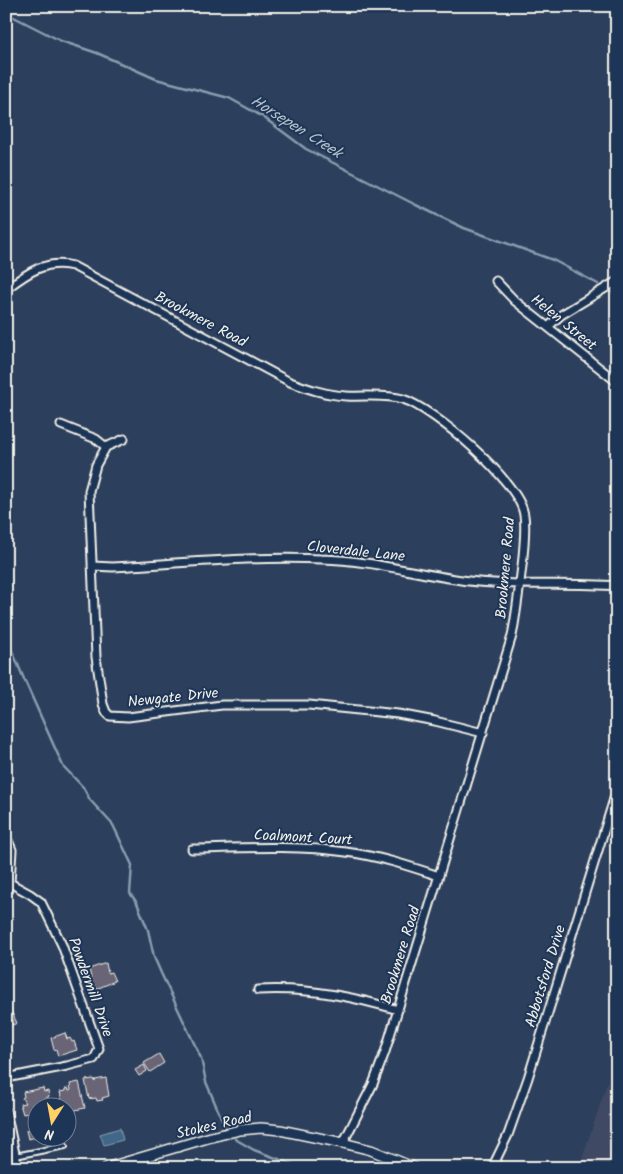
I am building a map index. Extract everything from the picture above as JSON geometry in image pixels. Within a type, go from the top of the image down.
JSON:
[{"type":"street","name":"Brookmere Road","points":[[6,290],[40,267],[53,264],[73,266],[290,382],[329,394],[389,396],[403,400],[427,411],[463,439],[502,477],[519,500],[524,514],[524,522],[520,583],[512,636],[385,1052],[373,1084],[343,1143]]},
{"type":"street","name":"Helen Street","points":[[496,281],[515,301],[617,382]]},
{"type":"street","points":[[548,327],[561,315],[617,281]]},
{"type":"street","points":[[61,425],[96,439],[106,447],[124,439]]},
{"type":"street","name":"Newgate Drive","points":[[106,447],[96,465],[89,491],[94,626],[98,675],[102,704],[110,716],[128,717],[222,705],[309,705],[398,714],[435,720],[483,733]]},
{"type":"street","name":"Cloverdale Lane","points":[[92,566],[114,567],[273,558],[323,558],[380,565],[468,581],[617,586]]},
{"type":"street","name":"Abbotsford Drive","points":[[492,1168],[508,1135],[523,1094],[617,790]]},
{"type":"street","points":[[6,836],[12,850],[8,886]]},
{"type":"street","name":"Coalmont Court","points":[[192,849],[275,847],[346,852],[410,866],[439,876]]},
{"type":"street","name":"Powdermill Drive","points":[[6,1078],[94,1059],[99,1049],[62,945],[41,902],[30,894],[8,886]]},
{"type":"street","points":[[258,990],[277,988],[342,995],[398,1010]]},
{"type":"street","points":[[6,1111],[18,1168]]},
{"type":"street","name":"Stokes Road","points":[[106,1168],[212,1137],[251,1129],[280,1130],[343,1143],[371,1150],[414,1168]]},
{"type":"lane","points":[[15,1156],[65,1146]]},
{"type":"shaded area","points":[[617,1053],[617,1168],[579,1168]]},
{"type":"shaded area","points":[[120,1128],[123,1140],[104,1145],[100,1134]]},
{"type":"building","points":[[106,963],[108,973],[111,972],[115,981],[94,990],[89,969]]},
{"type":"building","points":[[9,1007],[17,1023],[6,1028],[6,1008]]},
{"type":"building","points":[[65,1033],[67,1039],[70,1038],[72,1042],[74,1041],[77,1050],[58,1056],[56,1049],[54,1050],[51,1038]]},
{"type":"building","points":[[159,1054],[164,1063],[150,1072],[144,1063]]},
{"type":"building","points":[[144,1065],[147,1071],[139,1076],[135,1070]]},
{"type":"building","points":[[106,1078],[109,1096],[97,1101],[96,1098],[89,1099],[85,1080],[94,1079],[95,1082],[95,1080]]},
{"type":"building","points":[[79,1082],[85,1108],[78,1109],[78,1096],[61,1096],[60,1092],[65,1091],[65,1089],[71,1090],[70,1084]]},
{"type":"building","points":[[43,1088],[44,1092],[48,1091],[49,1096],[28,1096],[28,1113],[23,1114],[20,1104],[25,1103],[22,1098],[24,1097],[23,1092]]},
{"type":"waterway","name":"Horsepen Creek","points":[[6,13],[61,41],[97,53],[156,79],[229,98],[263,117],[306,149],[416,205],[464,228],[553,260],[598,284]]},
{"type":"waterway","name":"Horsepen Creek","points":[[612,292],[617,294]]},
{"type":"waterway","points":[[6,631],[8,641],[24,679],[63,766],[83,787],[90,800],[113,825],[132,865],[130,893],[137,903],[148,930],[154,957],[201,1058],[206,1082],[226,1129]]},
{"type":"waterway","points":[[235,1139],[254,1150],[303,1168]]}]
